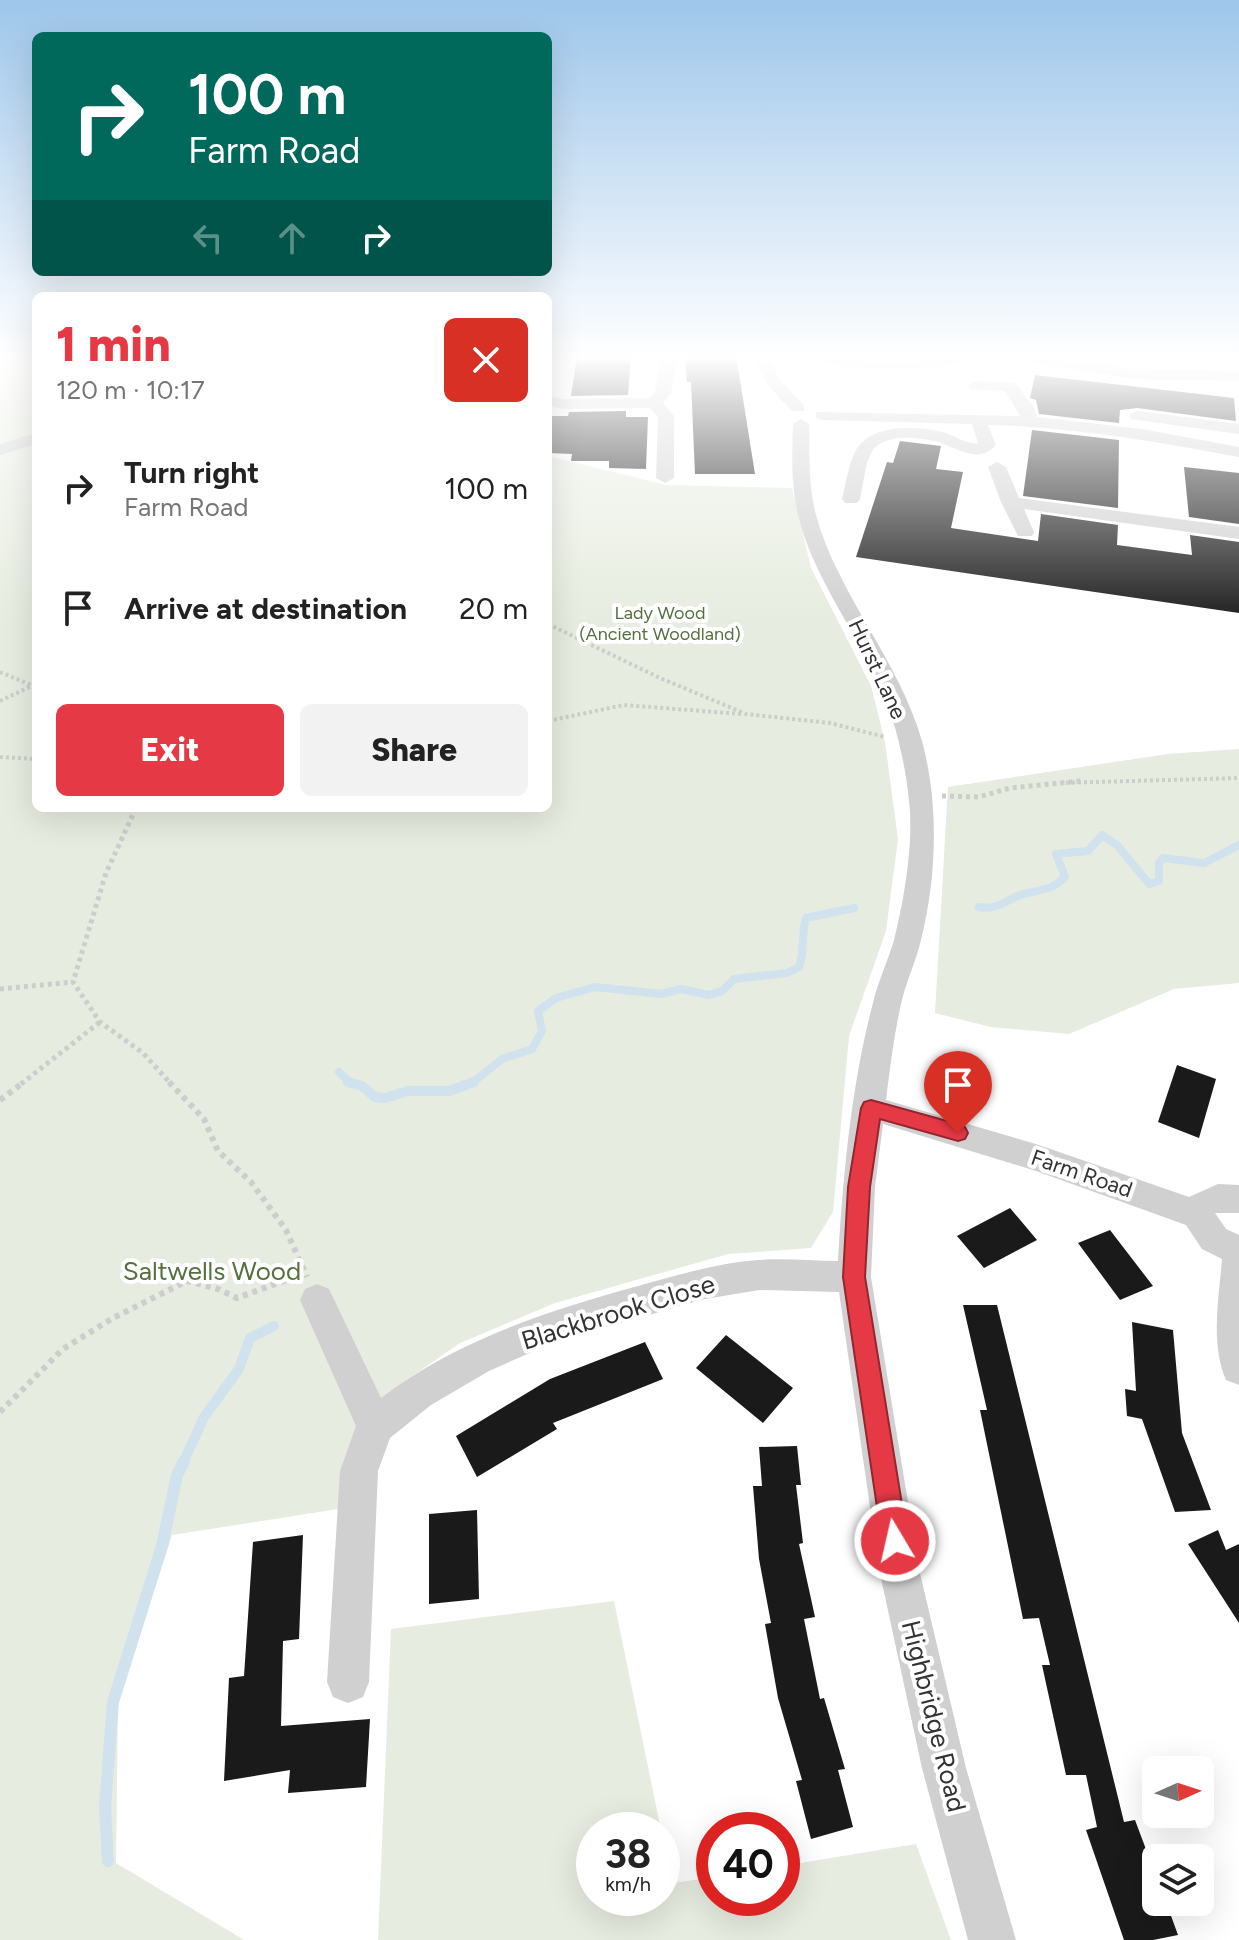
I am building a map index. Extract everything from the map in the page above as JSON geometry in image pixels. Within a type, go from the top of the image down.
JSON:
[{"type":"street","points":[[665,478],[666,446]]},
{"type":"street","name":"Hurst Lane","points":[[801,446],[807,515],[830,571],[889,681],[910,741],[920,796],[919,871],[908,938],[887,1003],[871,1108]]},
{"type":"street","points":[[851,499],[868,446]]},
{"type":"street","points":[[956,446],[979,450],[986,446]]},
{"type":"street","points":[[1204,446],[1239,452]]},
{"type":"street","points":[[997,467],[1025,532]]},
{"type":"street","points":[[1010,502],[1239,533]]},
{"type":"street","name":"Farm Road","points":[[871,1108],[986,1141],[1126,1187],[1198,1215]]},
{"type":"street","name":"Highbridge Road","points":[[871,1108],[859,1187],[854,1277],[899,1569],[944,1768],[992,1940]]},
{"type":"street","points":[[1239,1199],[1210,1200],[1200,1208],[1198,1215],[1214,1239],[1239,1251],[1235,1338],[1239,1368]]},
{"type":"street","name":"Blackbrook Close","points":[[375,1426],[418,1392],[476,1359],[552,1326],[718,1281],[759,1275],[854,1277]]},
{"type":"street","points":[[311,1287],[375,1426],[359,1471],[348,1682]]},
{"type":"path","points":[[552,626],[660,678],[746,714]]},
{"type":"path","points":[[0,672],[32,685]]},
{"type":"path","points":[[0,701],[32,687]]},
{"type":"path","points":[[552,720],[624,705],[830,723],[910,741]]},
{"type":"path","points":[[0,757],[32,759]]},
{"type":"path","points":[[920,796],[979,797],[1010,788],[1081,781],[1239,778]]},
{"type":"path","points":[[73,982],[106,873],[134,812]]},
{"type":"path","points":[[0,989],[73,982]]},
{"type":"path","points":[[0,1412],[63,1349],[113,1318],[187,1281],[218,1289],[237,1298],[311,1287],[286,1230],[251,1182],[218,1151],[204,1119],[143,1053],[100,1022],[73,982]]},
{"type":"path","points":[[0,1100],[100,1022]]},
{"type":"green space","name":"Saltwells Wood","points":[[0,446],[32,446],[32,812],[552,812],[552,457],[666,485],[792,488],[811,568],[871,686],[885,742],[898,839],[886,931],[849,1036],[833,1212],[811,1248],[728,1254],[555,1303],[460,1343],[401,1384],[362,1419],[338,1509],[172,1535],[118,1702],[116,1863],[244,1940],[0,1940]]},
{"type":"green space","points":[[1239,749],[1239,983],[1174,989],[1069,1034],[991,1027],[935,1013],[948,787],[1168,754]]},
{"type":"green space","points":[[614,1601],[657,1812],[576,1812],[576,1916],[680,1916],[680,1882],[696,1880],[696,1916],[800,1916],[800,1863],[916,1844],[951,1940],[378,1940],[391,1629]]},
{"type":"building","points":[[552,446],[647,446],[646,469],[609,468],[609,461],[571,461],[572,454],[552,453]]},
{"type":"building","points":[[694,446],[750,446],[755,474],[695,474]]},
{"type":"building","points":[[899,446],[941,446],[936,469],[963,472],[951,528],[1038,541],[1041,514],[1118,525],[1117,545],[1192,555],[1190,535],[1239,542],[1239,613],[856,557],[887,462],[893,463]]},
{"type":"building","points":[[1030,446],[1119,446],[1118,508],[1023,496]]},
{"type":"building","points":[[1184,467],[1239,473],[1239,524],[1189,517]]},
{"type":"building","points":[[1177,1065],[1216,1079],[1199,1138],[1158,1122]]},
{"type":"building","points":[[1010,1208],[1037,1240],[984,1268],[957,1236]]},
{"type":"building","points":[[1110,1230],[1153,1286],[1120,1300],[1078,1243]]},
{"type":"building","points":[[963,1305],[997,1305],[1124,1822],[1135,1820],[1144,1844],[1142,1916],[1171,1916],[1178,1935],[1153,1940],[1124,1940],[1086,1830],[1097,1827],[1086,1775],[1066,1775],[1042,1665],[1050,1665],[1039,1618],[1023,1619],[980,1410],[987,1410]]},
{"type":"building","points":[[1132,1322],[1173,1330],[1182,1433],[1211,1510],[1175,1512],[1142,1419],[1127,1416],[1125,1389],[1136,1391]]},
{"type":"building","points":[[726,1335],[793,1388],[763,1423],[696,1368]]},
{"type":"building","points":[[645,1342],[663,1379],[553,1423],[557,1429],[477,1477],[456,1436],[550,1379]]},
{"type":"building","points":[[797,1446],[801,1485],[796,1485],[803,1543],[799,1544],[815,1617],[804,1619],[820,1699],[824,1698],[845,1769],[838,1770],[853,1827],[811,1839],[796,1781],[802,1780],[778,1698],[765,1624],[771,1623],[759,1559],[753,1486],[762,1486],[759,1447]]},
{"type":"building","points":[[477,1510],[479,1599],[429,1604],[429,1514]]},
{"type":"building","points":[[1218,1530],[1226,1550],[1239,1544],[1239,1623],[1188,1544]]},
{"type":"building","points":[[303,1535],[299,1639],[283,1641],[281,1726],[370,1719],[366,1787],[288,1793],[290,1770],[224,1781],[229,1678],[244,1676],[253,1542]]},
{"type":"waterway","points":[[979,907],[997,906],[1023,894],[1056,885],[1065,877],[1056,854],[1088,851],[1102,835],[1117,845],[1149,884],[1159,881],[1159,863],[1163,858],[1204,863],[1239,845]]},
{"type":"waterway","points":[[473,1082],[502,1059],[532,1049],[542,1031],[538,1011],[556,998],[595,987],[661,994],[681,989],[709,995],[722,991],[734,979],[787,973],[799,967],[806,918],[854,908]]},
{"type":"waterway","points":[[339,1072],[349,1082]]},
{"type":"waterway","points":[[349,1082],[362,1086],[375,1097],[385,1098],[408,1091],[449,1091],[473,1082]]},
{"type":"waterway","points":[[183,1463],[204,1417],[239,1369],[250,1338],[274,1326]]},
{"type":"waterway","points":[[108,1861],[105,1807],[113,1702],[162,1546],[177,1475],[183,1463]]},
{"type":"route","points":[[895,1541],[854,1277],[859,1187],[871,1108],[958,1133]]},
{"type":"park label","name":"Lady Wood (Ancient Woodland)","points":[[660,623]]}]
